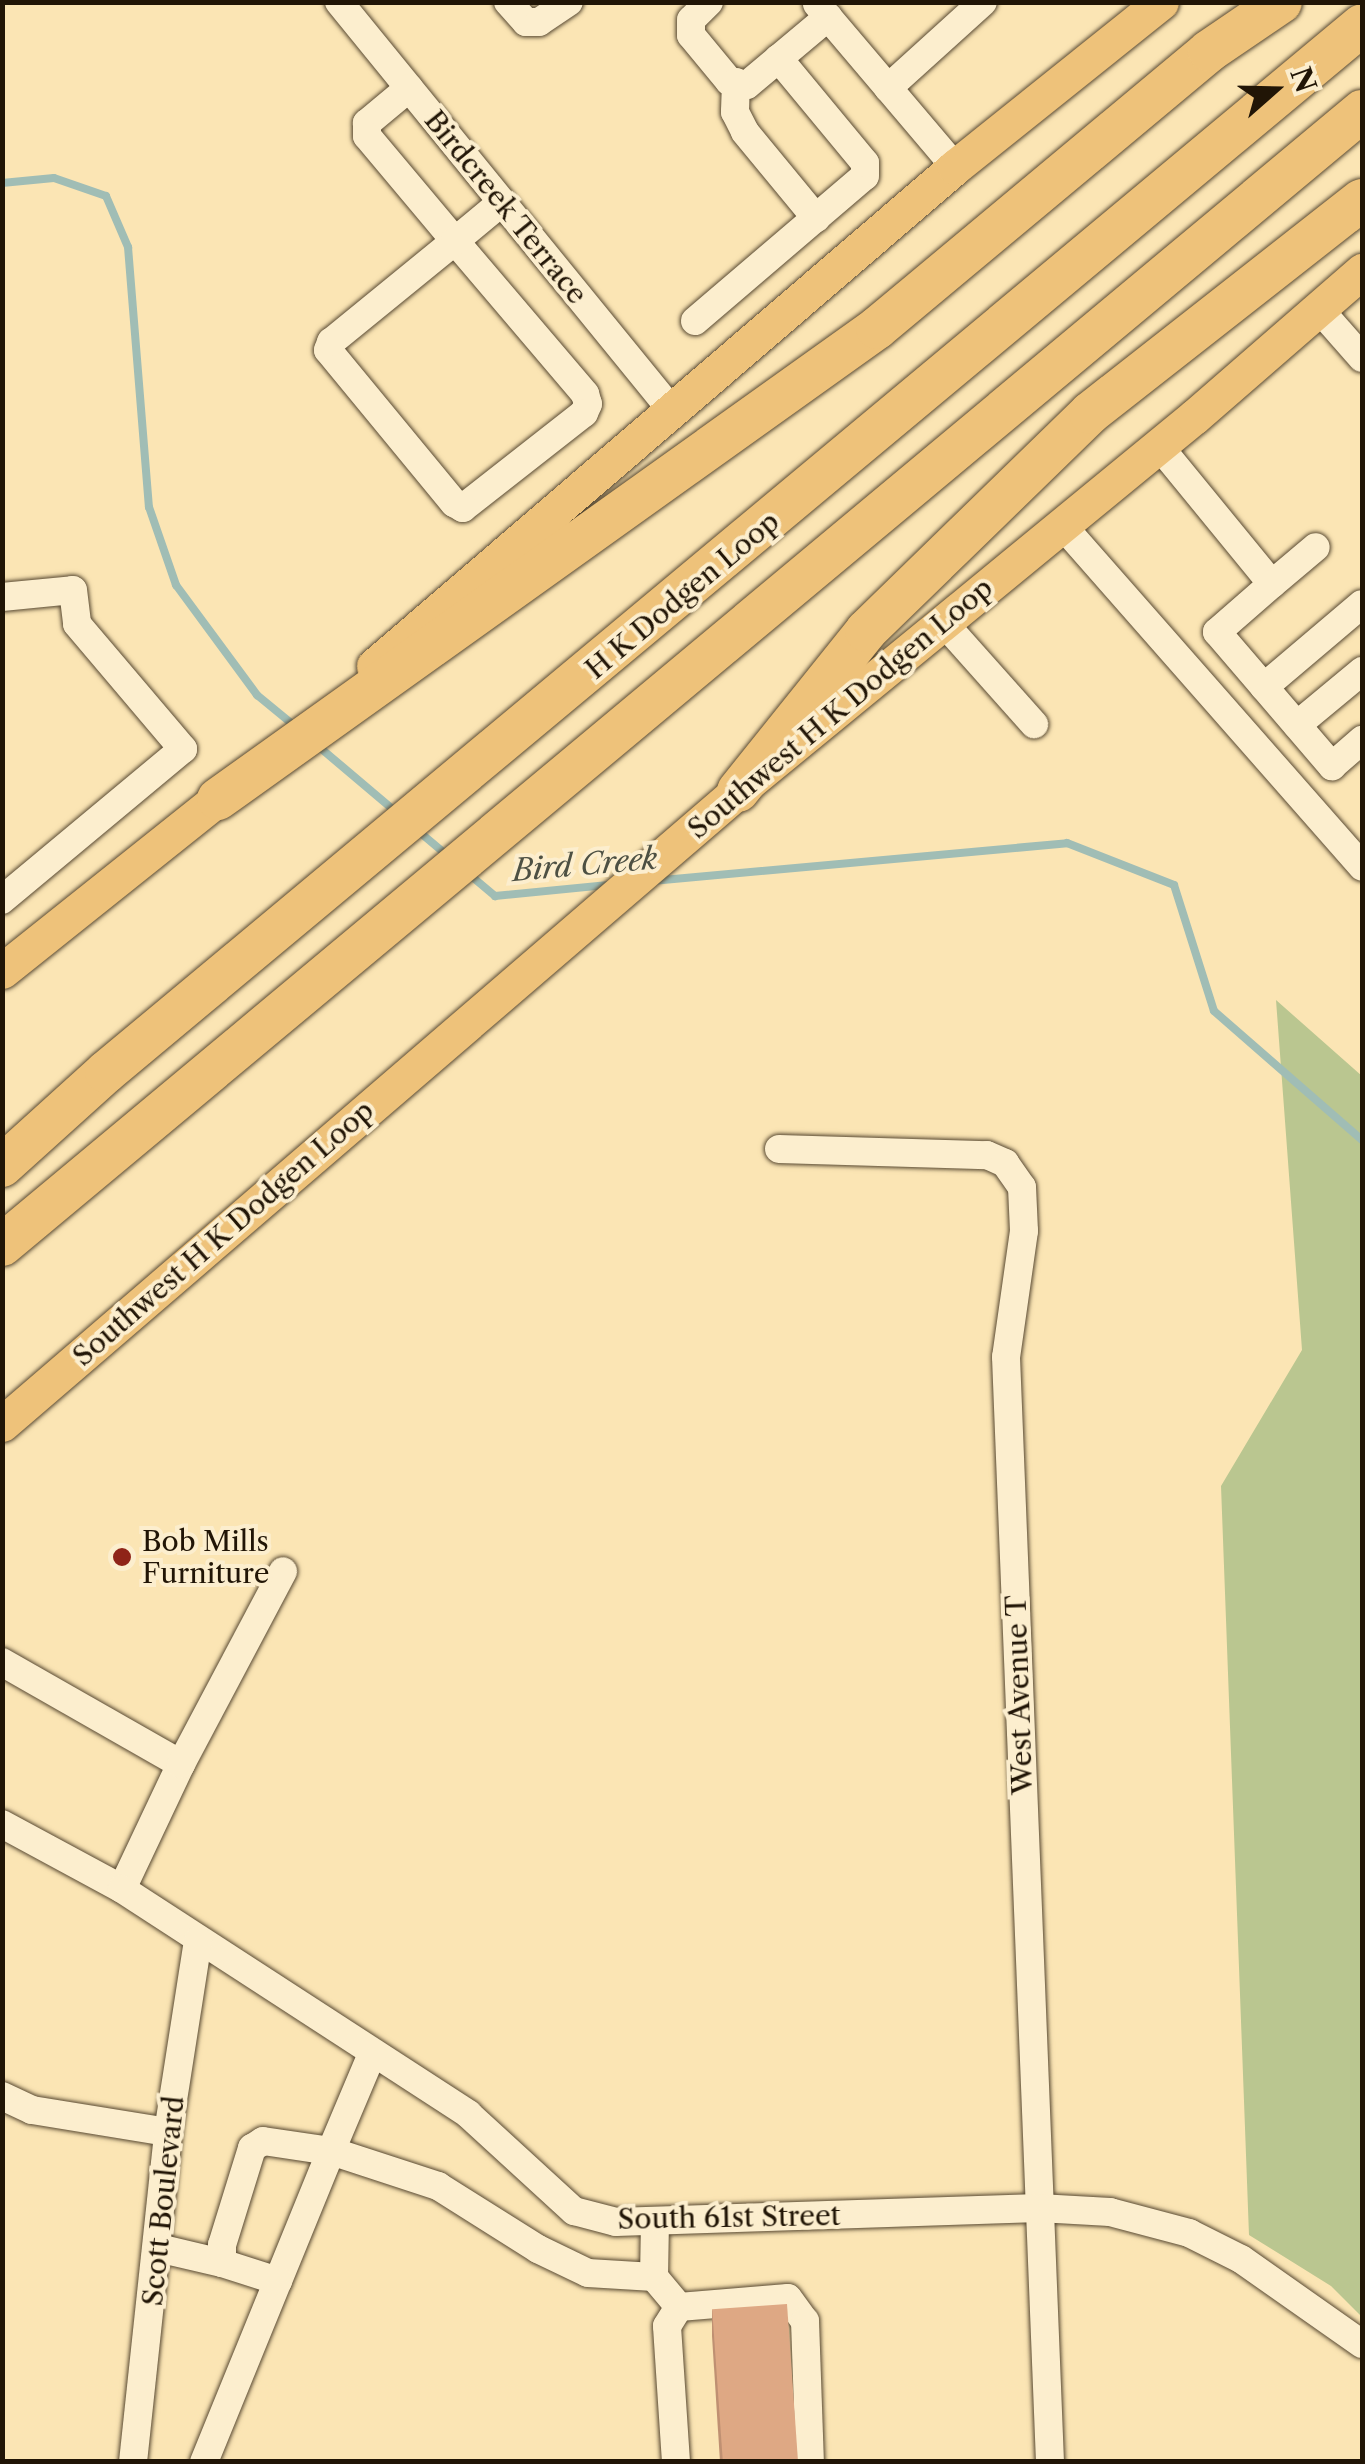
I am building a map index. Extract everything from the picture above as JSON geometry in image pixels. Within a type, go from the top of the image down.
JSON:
[{"type":"highway","points":[[218,799],[436,629],[877,328],[1209,51],[1280,2]]},
{"type":"highway","name":"H K Dodgen Loop","points":[[2,1166],[106,1072],[1362,25]]},
{"type":"highway","points":[[2,1245],[1362,111]]},
{"type":"highway","points":[[738,791],[866,631],[1090,414],[1362,200]]},
{"type":"main road","points":[[436,629],[673,412],[955,168],[1160,2]]},
{"type":"main road","name":"Southwest H K Dodgen Loop","points":[[2,1424],[738,791],[1159,446],[1362,271]]},
{"type":"main road","points":[[2,971],[218,799]]},
{"type":"street","name":"Birdcreek Terrace","points":[[340,2],[673,412]]},
{"type":"street","points":[[508,2],[526,22],[539,22],[569,2]]},
{"type":"street","points":[[709,2],[691,20],[691,35],[728,81],[747,84],[778,58],[822,10],[955,168]]},
{"type":"street","points":[[888,88],[984,2]]},
{"type":"street","points":[[696,321],[865,176],[865,163],[778,58]]},
{"type":"street","points":[[736,82],[735,112],[744,132],[816,218]]},
{"type":"street","points":[[409,88],[364,129],[456,241],[585,394],[588,404],[584,413],[463,508],[454,503],[328,350],[331,342],[456,241],[502,202]]},
{"type":"street","points":[[1319,309],[1362,358]]},
{"type":"street","points":[[1159,446],[1272,584]]},
{"type":"street","points":[[1062,525],[1359,857]]},
{"type":"street","points":[[1316,547],[1216,632],[1332,766],[1362,740]]},
{"type":"street","points":[[2,597],[73,590],[78,624],[184,750],[2,900]]},
{"type":"street","points":[[1264,687],[1362,604]]},
{"type":"street","points":[[943,622],[1034,724]]},
{"type":"street","points":[[1297,725],[1362,671]]},
{"type":"street","name":"West Avenue T","points":[[779,1149],[987,1155],[1005,1164],[1022,1187],[1024,1232],[1006,1357],[1050,2462]]},
{"type":"street","points":[[122,1889],[181,1764],[283,1570]]},
{"type":"street","points":[[2,1662],[181,1764]]},
{"type":"street","name":"South 61st Street","points":[[2,1824],[122,1889],[468,2114],[574,2211],[616,2222],[1039,2208],[1110,2212],[1189,2233],[1300,2296],[1362,2344]]},
{"type":"street","name":"Scott Boulevard","points":[[133,2462],[168,2132],[198,1940]]},
{"type":"street","points":[[204,2462],[372,2054]]},
{"type":"street","points":[[2,2096],[32,2110],[168,2132]]},
{"type":"street","points":[[222,2263],[222,2245],[252,2148],[263,2140],[331,2150],[438,2186],[538,2249],[588,2273],[654,2276]]},
{"type":"street","points":[[655,2221],[654,2276],[679,2307]]},
{"type":"street","points":[[158,2248],[278,2281]]},
{"type":"street","points":[[679,2307],[788,2298],[805,2321],[810,2462]]},
{"type":"street","points":[[676,2462],[667,2326],[679,2307]]},
{"type":"green space","points":[[1276,1000],[1362,1076],[1362,2317],[1331,2286],[1249,2235],[1221,1486],[1302,1350]]},
{"type":"building","points":[[787,2304],[798,2462],[723,2462],[712,2309]]},
{"type":"waterway","name":"Bird Creek","points":[[2,183],[54,178],[106,196],[128,247],[149,507],[176,585],[257,695],[296,727]]},
{"type":"waterway","name":"Bird Creek","points":[[318,746],[395,811]]},
{"type":"waterway","name":"Bird Creek","points":[[417,830],[448,856]]},
{"type":"waterway","name":"Bird Creek","points":[[652,881],[1067,843],[1174,885],[1214,1011],[1362,1140]]},
{"type":"waterway","name":"Bird Creek","points":[[470,875],[495,896],[608,885]]},
{"type":"place","name":"Bob Mills Furniture","points":[[122,1557]]}]
